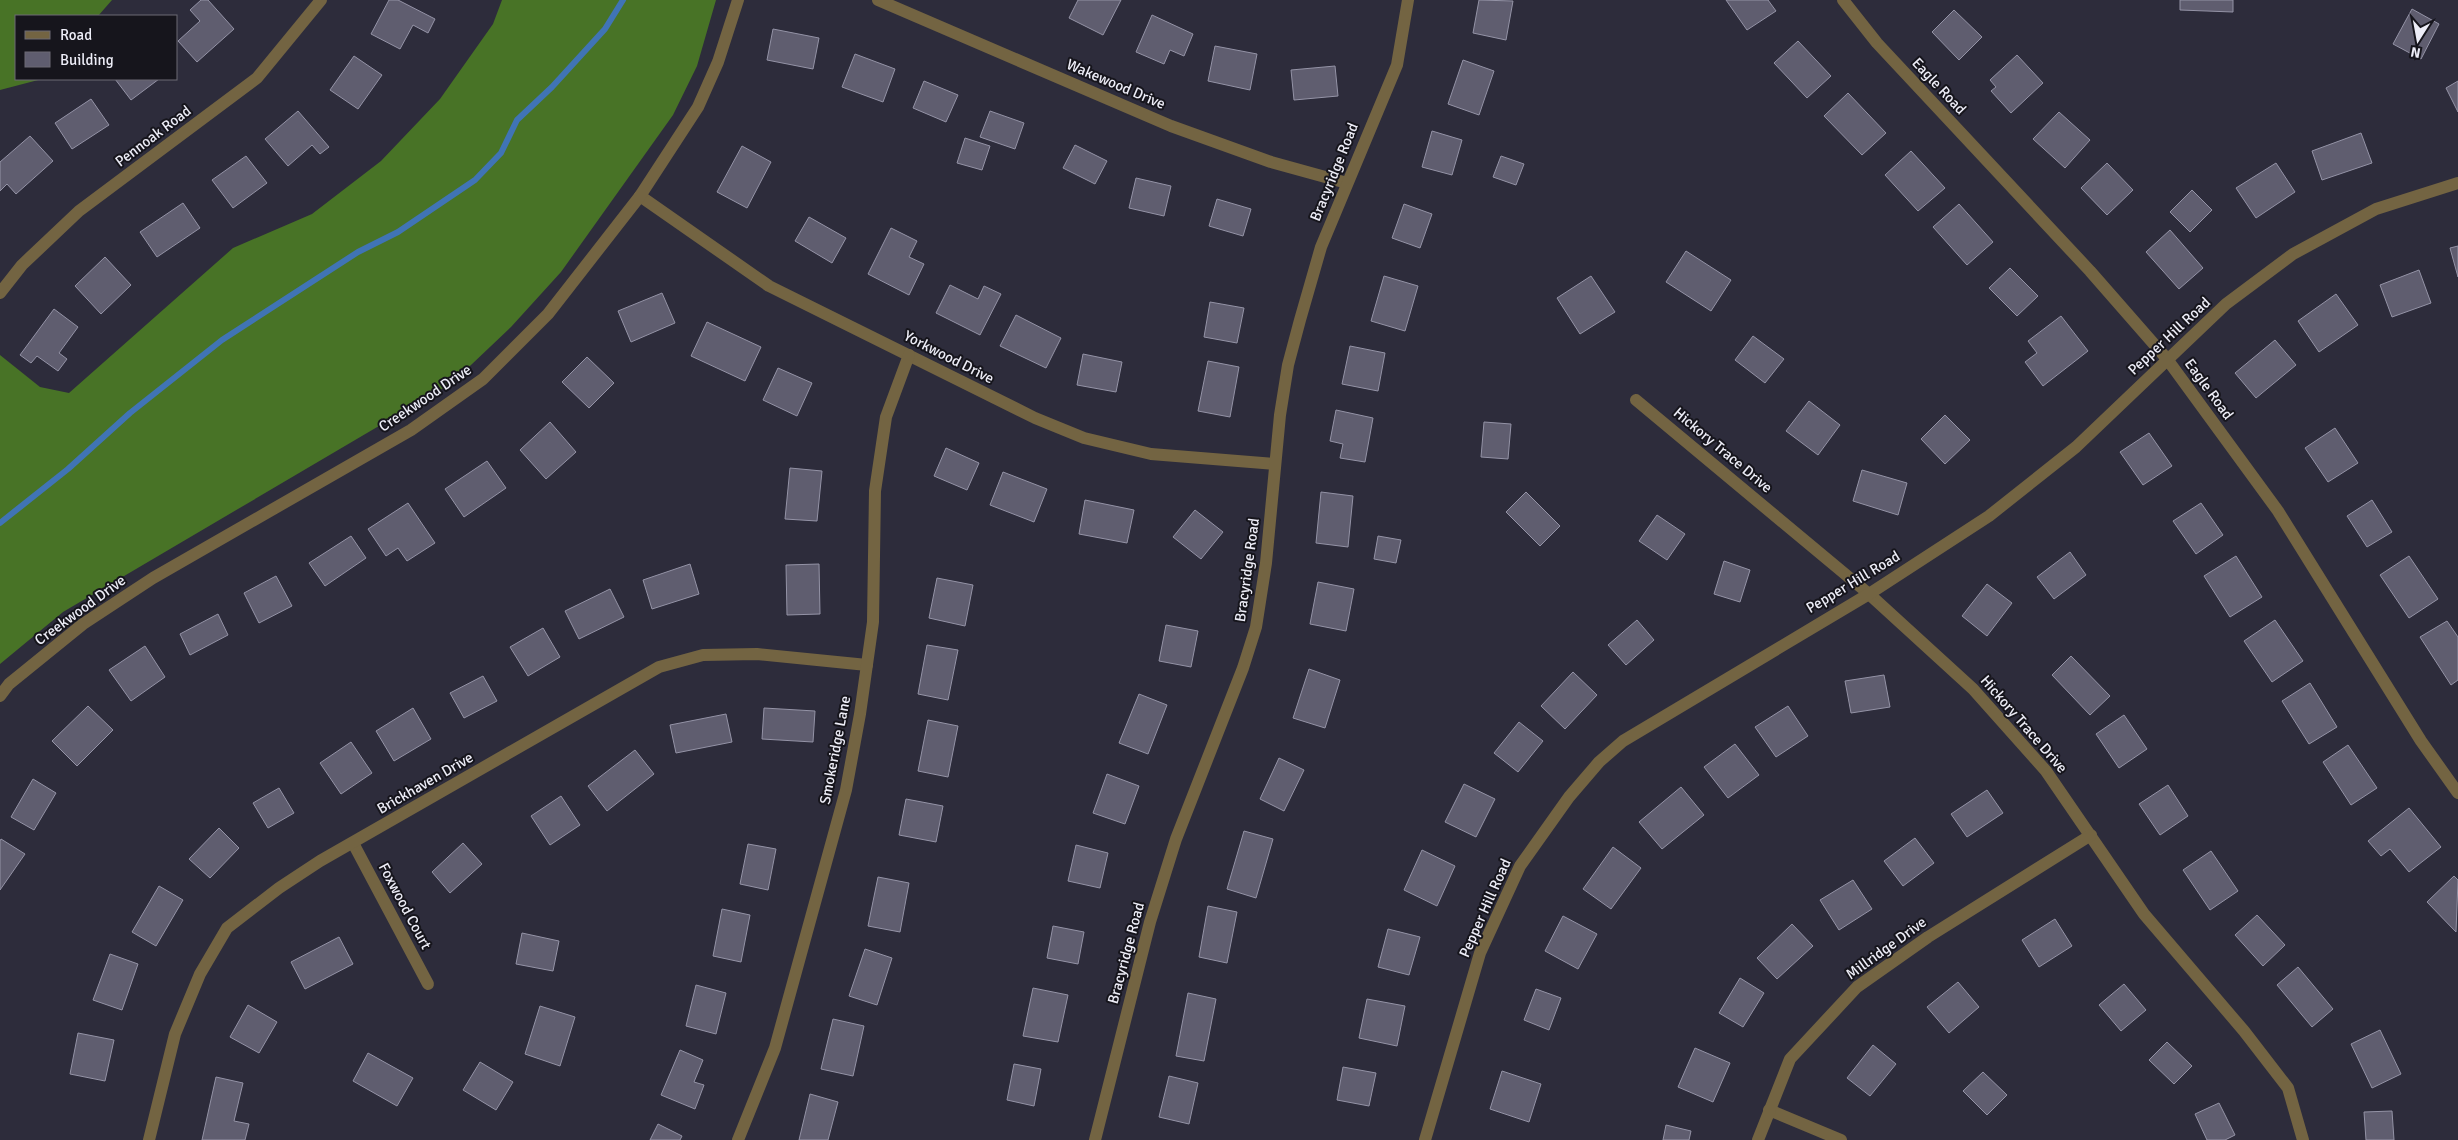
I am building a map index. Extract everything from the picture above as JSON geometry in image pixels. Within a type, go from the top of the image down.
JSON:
[{"type":"street","name":"Pennoak Road","points":[[0,293],[22,265],[79,212],[257,78],[321,0]]},
{"type":"street","name":"Creekwood Drive","points":[[0,696],[9,684],[83,624],[145,583],[411,430],[483,379],[548,314],[640,196],[698,107],[718,62],[738,0]]},
{"type":"street","name":"Wakewood Drive","points":[[878,0],[1171,126],[1271,162],[1347,184]]},
{"type":"street","name":"Bracyridge Road","points":[[1095,1140],[1150,922],[1176,839],[1243,668],[1256,627],[1266,563],[1275,464],[1288,366],[1297,329],[1322,247],[1397,65],[1408,0]]},
{"type":"street","name":"Eagle Road","points":[[1843,0],[1877,43],[2090,272],[2167,359],[2278,511],[2421,741],[2458,793]]},
{"type":"street","name":"Pepper Hill Road","points":[[1426,1140],[1480,953],[1520,866],[1569,797],[1599,762],[1623,740],[1869,594],[2004,504],[2076,447],[2226,304],[2293,254],[2376,209],[2458,183]]},
{"type":"street","name":"Yorkwood Drive","points":[[640,196],[769,286],[1036,418],[1084,438],[1151,454],[1275,464]]},
{"type":"street","name":"Smokeridge Lane","points":[[738,1140],[775,1048],[846,790],[873,622],[875,492],[886,418],[909,355]]},
{"type":"street","name":"Hickory Trace Drive","points":[[1636,400],[1869,594],[1973,688],[2046,771],[2144,914],[2244,1031],[2288,1088],[2303,1140]]},
{"type":"street","name":"Brickhaven Drive","points":[[149,1140],[175,1034],[200,974],[227,928],[287,883],[659,667],[703,654],[757,654],[867,665]]},
{"type":"street","name":"Millridge Drive","points":[[1758,1140],[1790,1059],[1858,986],[1928,937],[2091,835]]},
{"type":"street","name":"Foxwood Court","points":[[353,843],[428,984]]},
{"type":"street","points":[[1769,1110],[1841,1140]]},
{"type":"green space","points":[[0,0],[112,0],[99,15],[15,15],[15,80],[38,80],[0,90]]},
{"type":"green space","points":[[502,0],[716,0],[697,66],[673,115],[561,272],[511,327],[452,383],[63,612],[0,664],[0,355],[40,387],[69,393],[233,248],[312,214],[381,161],[440,99],[493,24]]},
{"type":"building","points":[[201,0],[208,0],[234,29],[197,62],[178,41],[200,21],[190,10]]},
{"type":"building","points":[[389,0],[398,0],[435,19],[428,33],[413,25],[400,49],[371,34]]},
{"type":"building","points":[[1078,0],[1121,0],[1103,35],[1069,18]]},
{"type":"building","points":[[1479,0],[1513,1],[1506,40],[1473,33]]},
{"type":"building","points":[[1726,0],[1768,0],[1776,11],[1747,30]]},
{"type":"building","points":[[2180,0],[2233,0],[2233,12],[2180,10]]},
{"type":"building","points":[[2412,9],[2439,24],[2421,59],[2393,44]]},
{"type":"building","points":[[1954,10],[1982,37],[1959,60],[1932,32]]},
{"type":"building","points":[[1152,15],[1193,34],[1184,56],[1170,50],[1164,64],[1136,52]]},
{"type":"building","points":[[773,29],[819,38],[813,69],[767,60]]},
{"type":"building","points":[[1798,41],[1831,76],[1807,98],[1774,63]]},
{"type":"building","points":[[1215,46],[1257,54],[1250,90],[1208,81]]},
{"type":"building","points":[[855,54],[895,69],[883,102],[842,87]]},
{"type":"building","points":[[2017,55],[2043,83],[2011,113],[1991,91],[1996,87],[1990,80]]},
{"type":"building","points":[[354,56],[382,75],[358,109],[330,90]]},
{"type":"building","points":[[1463,60],[1494,71],[1479,115],[1448,104]]},
{"type":"building","points":[[1335,66],[1338,96],[1294,100],[1291,70]]},
{"type":"building","points":[[116,80],[158,80],[131,100]]},
{"type":"building","points":[[924,81],[958,95],[946,122],[913,108]]},
{"type":"building","points":[[2458,81],[2458,112],[2446,88]]},
{"type":"building","points":[[1848,93],[1886,133],[1862,155],[1824,116]]},
{"type":"building","points":[[91,99],[109,125],[72,149],[55,123]]},
{"type":"building","points":[[298,111],[329,147],[320,154],[312,145],[288,166],[265,139]]},
{"type":"building","points":[[990,111],[1024,123],[1015,149],[980,137]]},
{"type":"building","points":[[2059,112],[2090,140],[2065,168],[2033,139]]},
{"type":"building","points":[[1432,131],[1462,140],[1452,175],[1422,167]]},
{"type":"building","points":[[2361,133],[2372,163],[2322,180],[2312,151]]},
{"type":"building","points":[[30,136],[53,161],[16,194],[7,184],[0,191],[0,162]]},
{"type":"building","points":[[965,138],[990,146],[982,170],[957,163]]},
{"type":"building","points":[[1075,145],[1107,161],[1095,184],[1063,168]]},
{"type":"building","points":[[742,146],[771,162],[747,208],[717,192]]},
{"type":"building","points":[[1911,151],[1945,188],[1918,211],[1885,175]]},
{"type":"building","points":[[246,156],[267,183],[233,208],[212,180]]},
{"type":"building","points":[[1501,156],[1524,164],[1516,185],[1493,177]]},
{"type":"building","points":[[2107,163],[2133,190],[2107,215],[2081,188]]},
{"type":"building","points":[[2276,163],[2295,192],[2256,218],[2236,188]]},
{"type":"building","points":[[1136,178],[1171,186],[1164,216],[1129,208]]},
{"type":"building","points":[[2192,190],[2212,210],[2190,232],[2170,212]]},
{"type":"building","points":[[1217,199],[1251,209],[1243,236],[1209,226]]},
{"type":"building","points":[[183,203],[200,228],[157,257],[140,232]]},
{"type":"building","points":[[1404,204],[1432,214],[1420,248],[1392,238]]},
{"type":"building","points":[[1959,204],[1993,242],[1967,265],[1933,227]]},
{"type":"building","points":[[809,217],[846,238],[832,263],[795,241]]},
{"type":"building","points":[[891,228],[917,241],[909,257],[924,264],[909,295],[868,274]]},
{"type":"building","points":[[2170,230],[2203,268],[2179,289],[2146,252]]},
{"type":"building","points":[[2458,246],[2458,277],[2450,248]]},
{"type":"building","points":[[1686,251],[1731,280],[1711,311],[1666,282]]},
{"type":"building","points":[[105,257],[131,285],[101,314],[75,286]]},
{"type":"building","points":[[2010,268],[2038,296],[2017,316],[1989,288]]},
{"type":"building","points":[[2419,270],[2431,303],[2392,317],[2380,285]]},
{"type":"building","points":[[1384,276],[1418,286],[1405,331],[1371,321]]},
{"type":"building","points":[[1591,276],[1615,312],[1580,334],[1557,298]]},
{"type":"building","points":[[950,285],[978,299],[984,286],[1001,294],[980,335],[936,313]]},
{"type":"building","points":[[662,293],[675,323],[631,342],[618,311]]},
{"type":"building","points":[[2336,294],[2358,325],[2319,352],[2298,321]]},
{"type":"building","points":[[1210,302],[1244,308],[1237,343],[1204,337]]},
{"type":"building","points":[[54,309],[78,327],[59,353],[67,359],[58,371],[37,356],[31,363],[20,355]]},
{"type":"building","points":[[1016,315],[1061,338],[1046,368],[1000,346]]},
{"type":"building","points":[[2061,316],[2088,351],[2043,386],[2025,362],[2037,353],[2028,341]]},
{"type":"building","points":[[707,322],[761,347],[745,381],[691,356]]},
{"type":"building","points":[[1753,336],[1784,359],[1765,383],[1735,360]]},
{"type":"building","points":[[2275,340],[2296,365],[2256,398],[2235,373]]},
{"type":"building","points":[[1350,346],[1385,353],[1378,391],[1342,384]]},
{"type":"building","points":[[1083,354],[1122,362],[1116,392],[1077,385]]},
{"type":"building","points":[[587,357],[614,383],[589,408],[562,382]]},
{"type":"building","points":[[1208,361],[1239,367],[1230,417],[1198,411]]},
{"type":"building","points":[[778,368],[812,383],[797,416],[763,400]]},
{"type":"building","points":[[1809,401],[1840,425],[1818,455],[1786,431]]},
{"type":"building","points":[[1336,410],[1373,418],[1365,462],[1340,458],[1343,444],[1330,441]]},
{"type":"building","points":[[1945,415],[1970,440],[1945,464],[1921,439]]},
{"type":"building","points":[[550,422],[576,452],[546,479],[520,450]]},
{"type":"building","points":[[1484,422],[1511,424],[1508,459],[1481,457]]},
{"type":"building","points":[[2335,428],[2358,463],[2328,482],[2305,448]]},
{"type":"building","points":[[2149,433],[2172,466],[2143,485],[2120,452]]},
{"type":"building","points":[[946,448],[979,463],[967,490],[934,476]]},
{"type":"building","points":[[487,461],[506,488],[464,517],[445,489]]},
{"type":"building","points":[[790,468],[822,471],[817,521],[785,519]]},
{"type":"building","points":[[1862,470],[1907,483],[1898,515],[1853,501]]},
{"type":"building","points":[[1003,472],[1047,489],[1034,522],[990,505]]},
{"type":"building","points":[[1321,492],[1353,496],[1348,547],[1316,543]]},
{"type":"building","points":[[1526,492],[1560,526],[1540,546],[1506,512]]},
{"type":"building","points":[[1085,500],[1134,510],[1127,543],[1079,534]]},
{"type":"building","points":[[2372,500],[2392,532],[2367,547],[2347,516]]},
{"type":"building","points":[[408,503],[435,543],[407,561],[398,548],[386,556],[368,529]]},
{"type":"building","points":[[2201,503],[2223,535],[2196,554],[2173,521]]},
{"type":"building","points":[[1195,510],[1223,532],[1201,559],[1173,537]]},
{"type":"building","points":[[1657,515],[1685,534],[1667,560],[1639,541]]},
{"type":"building","points":[[351,536],[366,558],[325,586],[309,563]]},
{"type":"building","points":[[1378,536],[1401,540],[1396,563],[1374,559]]},
{"type":"building","points":[[2070,552],[2086,575],[2054,599],[2037,577]]},
{"type":"building","points":[[2236,556],[2262,597],[2230,617],[2204,576]]},
{"type":"building","points":[[2409,556],[2438,599],[2409,618],[2380,575]]},
{"type":"building","points":[[1724,561],[1750,570],[1740,602],[1714,594]]},
{"type":"building","points":[[690,564],[699,594],[652,609],[643,580]]},
{"type":"building","points":[[819,564],[820,614],[787,615],[786,565]]},
{"type":"building","points":[[276,576],[292,606],[259,623],[244,593]]},
{"type":"building","points":[[937,578],[973,585],[965,626],[929,618]]},
{"type":"building","points":[[1318,582],[1354,589],[1346,631],[1310,624]]},
{"type":"building","points":[[1987,584],[2012,603],[1987,636],[1962,616]]},
{"type":"building","points":[[610,589],[624,617],[579,639],[565,611]]},
{"type":"building","points":[[218,614],[228,635],[190,655],[180,634]]},
{"type":"building","points":[[1637,620],[1654,640],[1626,665],[1608,645]]},
{"type":"building","points":[[2275,620],[2303,661],[2272,682],[2244,641]]},
{"type":"building","points":[[2447,621],[2458,637],[2458,680],[2451,685],[2420,637]]},
{"type":"building","points":[[1166,625],[1198,631],[1191,667],[1159,661]]},
{"type":"building","points":[[543,628],[560,657],[528,676],[510,647]]},
{"type":"building","points":[[927,645],[958,650],[948,700],[918,694]]},
{"type":"building","points":[[145,646],[165,677],[131,701],[109,670]]},
{"type":"building","points":[[2071,656],[2110,696],[2090,715],[2052,675]]},
{"type":"building","points":[[1309,669],[1340,680],[1325,728],[1293,718]]},
{"type":"building","points":[[1573,672],[1597,695],[1565,729],[1541,706]]},
{"type":"building","points":[[1884,675],[1890,707],[1851,713],[1845,681]]},
{"type":"building","points":[[483,676],[497,701],[464,718],[450,693]]},
{"type":"building","points":[[2310,683],[2337,727],[2309,744],[2282,701]]},
{"type":"building","points":[[1139,694],[1167,705],[1148,754],[1119,743]]},
{"type":"building","points":[[88,706],[113,730],[77,766],[52,741]]},
{"type":"building","points":[[1788,706],[1808,736],[1776,757],[1755,727]]},
{"type":"building","points":[[413,708],[431,739],[394,761],[376,731]]},
{"type":"building","points":[[764,708],[815,711],[813,742],[762,739]]},
{"type":"building","points":[[726,714],[732,742],[676,753],[670,725]]},
{"type":"building","points":[[2124,715],[2147,749],[2119,768],[2096,734]]},
{"type":"building","points":[[928,720],[958,726],[948,777],[918,771]]},
{"type":"building","points":[[1519,722],[1543,741],[1518,772],[1494,753]]},
{"type":"building","points":[[351,742],[372,773],[341,794],[320,763]]},
{"type":"building","points":[[1735,744],[1759,775],[1728,798],[1704,767]]},
{"type":"building","points":[[2348,745],[2377,788],[2351,805],[2323,762]]},
{"type":"building","points":[[635,750],[654,774],[607,811],[588,786]]},
{"type":"building","points":[[1279,758],[1304,770],[1284,811],[1260,799]]},
{"type":"building","points":[[1107,774],[1139,786],[1125,824],[1093,813]]},
{"type":"building","points":[[33,779],[56,793],[34,830],[11,817]]},
{"type":"building","points":[[1464,784],[1495,799],[1476,837],[1445,822]]},
{"type":"building","points":[[2168,785],[2188,816],[2160,835],[2139,804]]},
{"type":"building","points":[[1681,787],[1704,815],[1662,849],[1639,822]]},
{"type":"building","points":[[279,788],[294,813],[268,828],[253,803]]},
{"type":"building","points":[[1987,790],[2003,813],[1967,837],[1951,814]]},
{"type":"building","points":[[561,796],[580,825],[550,845],[531,816]]},
{"type":"building","points":[[906,799],[943,806],[936,842],[899,835]]},
{"type":"building","points":[[2409,808],[2441,847],[2409,872],[2390,849],[2381,856],[2368,841]]},
{"type":"building","points":[[219,828],[239,848],[210,878],[189,859]]},
{"type":"building","points":[[1244,831],[1273,839],[1256,898],[1227,889]]},
{"type":"building","points":[[1915,838],[1934,863],[1903,886],[1884,861]]},
{"type":"building","points":[[1,839],[25,854],[0,890],[0,841]]},
{"type":"building","points":[[463,843],[482,864],[450,893],[432,872]]},
{"type":"building","points":[[748,844],[776,849],[768,890],[740,884]]},
{"type":"building","points":[[1076,845],[1108,853],[1100,888],[1068,881]]},
{"type":"building","points":[[1613,847],[1641,868],[1611,909],[1583,889]]},
{"type":"building","points":[[1422,850],[1455,866],[1437,906],[1404,890]]},
{"type":"building","points":[[2211,851],[2238,891],[2210,910],[2183,870]]},
{"type":"building","points":[[2454,876],[2458,880],[2456,932],[2427,902]]},
{"type":"building","points":[[878,877],[909,883],[900,932],[868,926]]},
{"type":"building","points":[[1853,880],[1872,909],[1839,930],[1820,900]]},
{"type":"building","points":[[159,886],[183,900],[156,946],[132,932]]},
{"type":"building","points":[[1208,906],[1237,912],[1227,963],[1199,957]]},
{"type":"building","points":[[722,909],[750,915],[741,962],[713,956]]},
{"type":"building","points":[[2257,915],[2285,945],[2263,966],[2235,935]]},
{"type":"building","points":[[1563,916],[1597,934],[1578,969],[1545,951]]},
{"type":"building","points":[[2055,919],[2072,946],[2039,967],[2022,940]]},
{"type":"building","points":[[1792,924],[1813,946],[1777,979],[1757,958]]},
{"type":"building","points":[[1053,926],[1084,932],[1078,964],[1047,958]]},
{"type":"building","points":[[1388,929],[1420,937],[1409,975],[1378,967]]},
{"type":"building","points":[[522,933],[559,941],[553,971],[516,964]]},
{"type":"building","points":[[339,937],[353,964],[305,989],[291,962]]},
{"type":"building","points":[[865,949],[892,958],[877,1005],[849,996]]},
{"type":"building","points":[[110,954],[138,964],[122,1010],[93,1000]]},
{"type":"building","points":[[2298,967],[2333,1009],[2312,1027],[2277,985]]},
{"type":"building","points":[[1740,978],[1764,993],[1743,1027],[1719,1013]]},
{"type":"building","points":[[1958,982],[1979,1007],[1949,1033],[1927,1007]]},
{"type":"building","points":[[2124,984],[2146,1010],[2121,1031],[2099,1005]]},
{"type":"building","points":[[696,985],[726,993],[716,1034],[686,1026]]},
{"type":"building","points":[[1033,988],[1068,995],[1058,1042],[1023,1036]]},
{"type":"building","points":[[1536,989],[1561,998],[1549,1030],[1524,1020]]},
{"type":"building","points":[[1188,993],[1216,999],[1204,1061],[1176,1056]]},
{"type":"building","points":[[1367,999],[1405,1006],[1397,1046],[1359,1038]]},
{"type":"building","points":[[248,1005],[277,1022],[259,1053],[230,1037]]},
{"type":"building","points":[[540,1006],[575,1017],[560,1066],[525,1054]]},
{"type":"building","points":[[833,1019],[864,1026],[853,1076],[821,1069]]},
{"type":"building","points":[[2380,1030],[2401,1074],[2372,1088],[2351,1044]]},
{"type":"building","points":[[78,1033],[114,1040],[105,1081],[70,1074]]},
{"type":"building","points":[[2167,1042],[2192,1066],[2174,1084],[2149,1060]]},
{"type":"building","points":[[1873,1045],[1896,1064],[1870,1096],[1847,1078]]},
{"type":"building","points":[[1695,1048],[1730,1063],[1713,1102],[1678,1087]]},
{"type":"building","points":[[680,1050],[703,1060],[694,1082],[704,1085],[695,1109],[661,1095]]},
{"type":"building","points":[[368,1053],[413,1078],[397,1106],[353,1081]]},
{"type":"building","points":[[480,1062],[513,1082],[496,1110],[463,1090]]},
{"type":"building","points":[[1014,1064],[1041,1069],[1034,1106],[1007,1100]]},
{"type":"building","points":[[1343,1067],[1376,1073],[1369,1106],[1337,1100]]},
{"type":"building","points":[[1502,1071],[1541,1084],[1529,1122],[1490,1109]]},
{"type":"building","points":[[1983,1072],[2007,1095],[1987,1115],[1963,1091]]},
{"type":"building","points":[[1169,1076],[1198,1083],[1189,1124],[1159,1117]]},
{"type":"building","points":[[216,1077],[243,1083],[234,1121],[249,1124],[245,1140],[202,1140]]},
{"type":"building","points":[[810,1094],[838,1102],[828,1140],[799,1140]]},
{"type":"building","points":[[2219,1103],[2235,1135],[2225,1140],[2207,1140],[2195,1114]]},
{"type":"building","points":[[2392,1111],[2394,1140],[2366,1140],[2364,1112]]},
{"type":"building","points":[[658,1124],[682,1136],[680,1140],[650,1140]]},
{"type":"building","points":[[1666,1125],[1691,1131],[1689,1140],[1663,1140]]},
{"type":"waterway","points":[[0,523],[68,469],[130,413],[222,340],[358,252],[398,232],[475,180],[501,153],[517,120],[552,87],[605,29],[623,0]]}]
